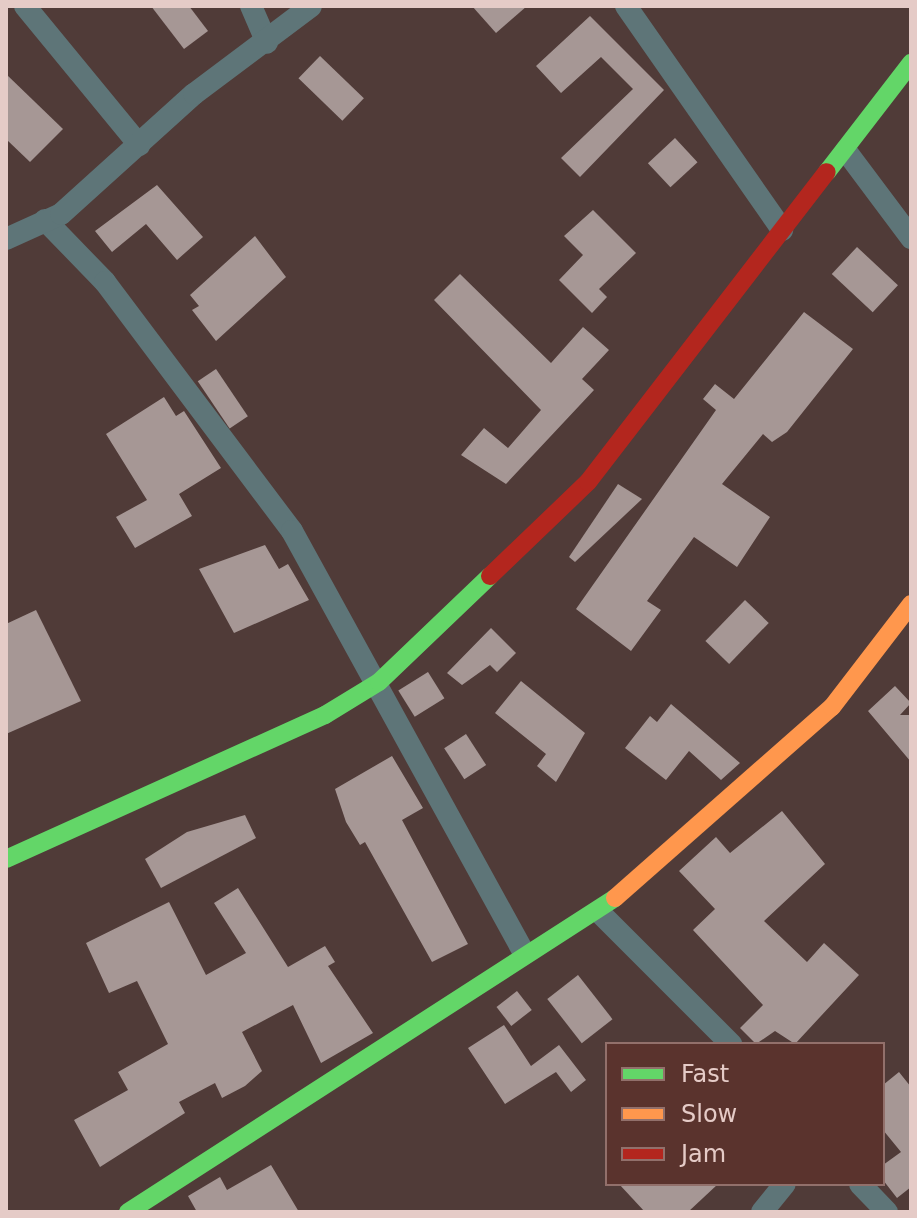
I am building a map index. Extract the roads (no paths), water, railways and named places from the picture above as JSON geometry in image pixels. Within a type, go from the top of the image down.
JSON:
[{"type":"main road","points":[[6,859],[325,715],[379,682],[588,482],[911,63]]},
{"type":"main road","points":[[128,1212],[382,1053],[524,953],[599,912],[832,707],[911,604]]},
{"type":"street","points":[[25,6],[139,145]]},
{"type":"street","points":[[251,6],[267,43]]},
{"type":"street","points":[[6,239],[45,220],[311,6]]},
{"type":"street","points":[[626,6],[782,230]]},
{"type":"street","points":[[846,151],[911,238]]},
{"type":"street","points":[[45,220],[105,282],[292,531],[379,682],[524,953]]},
{"type":"street","points":[[599,912],[729,1042]]},
{"type":"street","points":[[762,1212],[783,1186]]},
{"type":"street","points":[[862,1186],[887,1212]]}]
